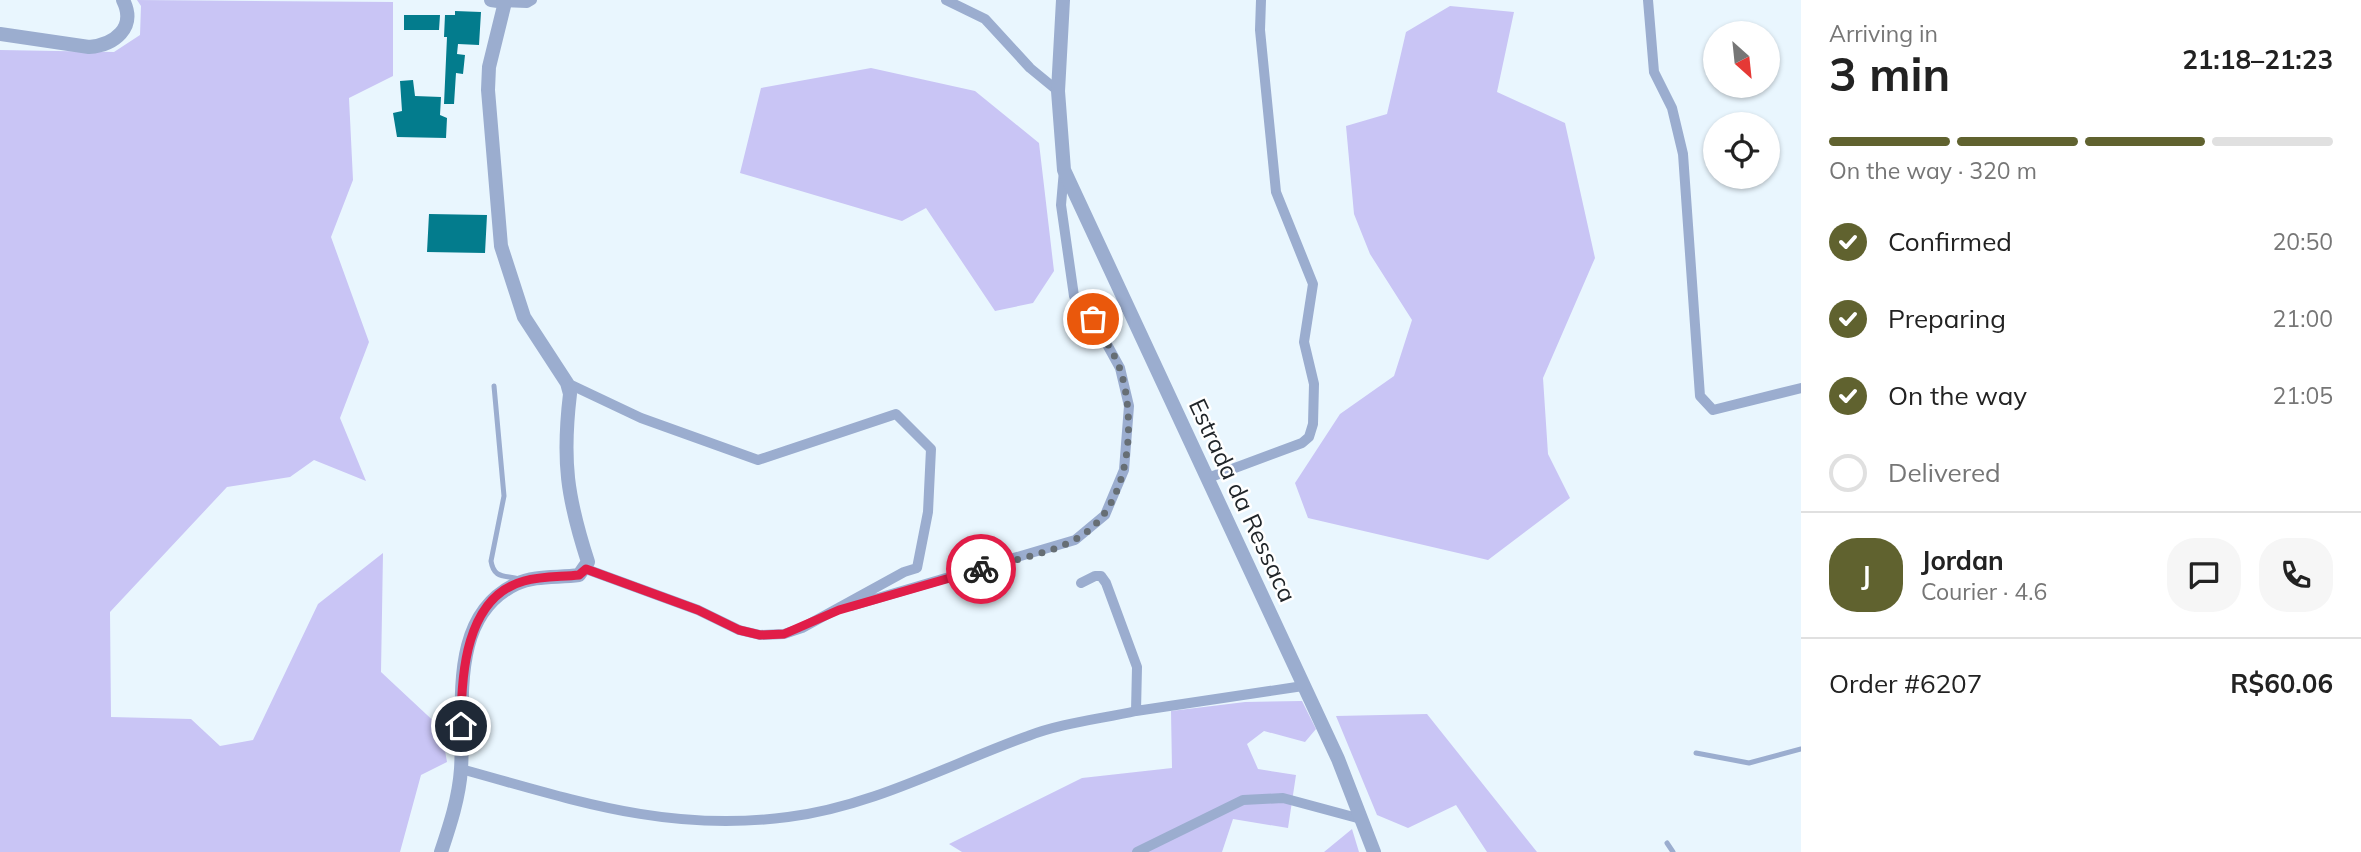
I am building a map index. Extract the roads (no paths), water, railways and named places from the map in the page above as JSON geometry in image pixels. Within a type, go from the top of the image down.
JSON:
[{"type":"street","points":[[0,34],[89,47],[103,46],[122,34],[128,19],[123,0]]},
{"type":"street","points":[[441,852],[453,817],[461,769],[461,682],[476,625],[496,597],[525,580],[579,575],[586,569],[588,562],[568,497],[565,467],[570,394],[567,383],[524,317],[501,246],[488,90],[489,67],[498,1],[527,4],[532,0]]},
{"type":"street","points":[[946,0],[985,19],[1030,68],[1058,91]]},
{"type":"street","points":[[586,569],[698,610],[739,630],[760,635],[784,634],[839,610],[1075,540],[1105,515],[1124,470],[1129,406],[1120,368],[1093,319],[1074,296],[1061,205],[1064,170],[1058,91],[1063,0]]},
{"type":"street","points":[[1208,478],[1302,443],[1309,437],[1313,424],[1314,384],[1304,342],[1313,284],[1276,192],[1260,30],[1261,0]]},
{"type":"street","points":[[1648,0],[1654,72],[1672,108],[1683,154],[1700,396],[1713,410],[1801,388]]},
{"type":"street","name":"Estrada da Ressaca","points":[[1064,170],[1338,759],[1374,852]]},
{"type":"street","points":[[567,383],[641,418],[758,460],[896,414],[931,449],[928,512],[918,568],[875,587],[839,610]]},
{"type":"street","points":[[1081,583],[1101,576],[1115,602],[1137,667],[1136,711]]},
{"type":"street","points":[[461,769],[628,814],[691,822],[786,818],[822,811],[884,792],[1031,734],[1136,711],[1303,686]]},
{"type":"street","points":[[1137,852],[1243,800],[1283,798],[1361,819]]},
{"type":"lane","points":[[494,386],[504,496],[491,561],[492,570],[501,578],[525,580]]},
{"type":"lane","points":[[1696,753],[1749,762],[1801,749]]},
{"type":"lane","points":[[1667,843],[1673,852]]}]
